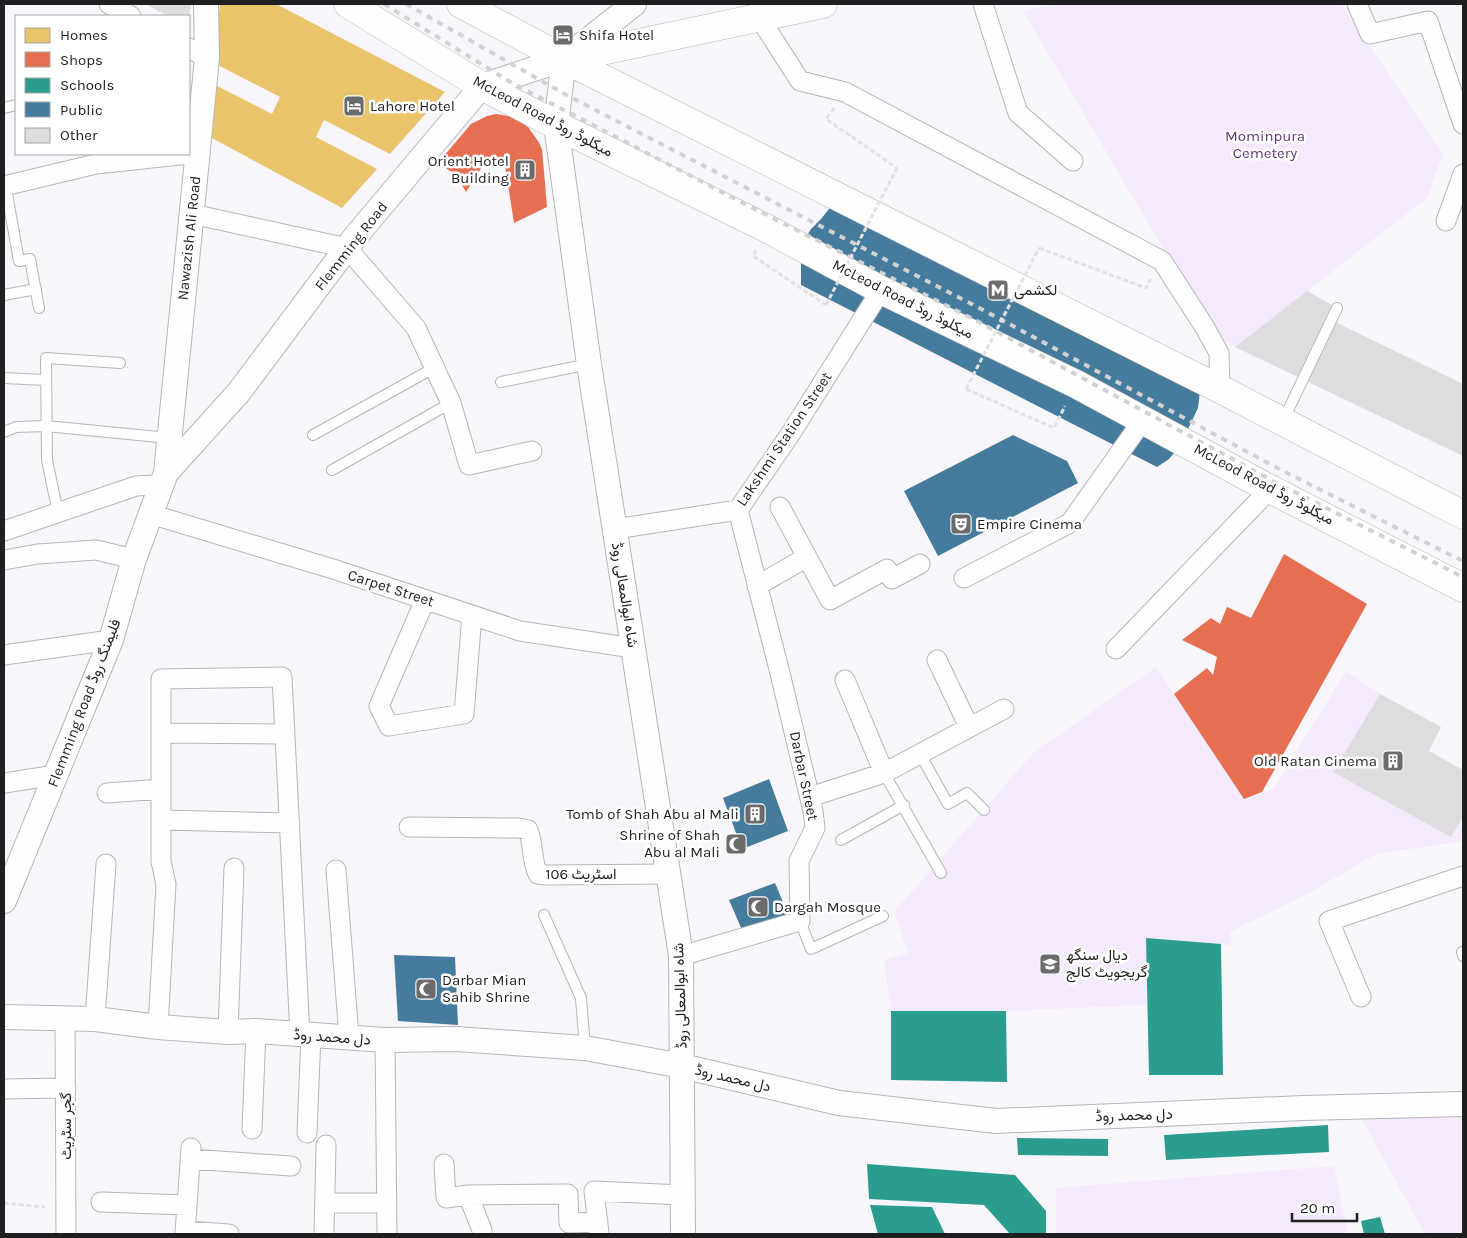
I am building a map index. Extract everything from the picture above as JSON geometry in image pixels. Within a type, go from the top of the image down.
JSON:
[{"type":"main road","name":"McLeod Road میکلوڈ روڈ","points":[[348,4],[482,86],[556,125],[766,228],[881,290],[1076,384],[1270,489],[1463,588]]},
{"type":"main road","points":[[461,4],[564,59],[1220,389],[1463,515]]},
{"type":"main road","points":[[564,59],[823,4]]},
{"type":"street","points":[[109,4],[130,15]]},
{"type":"street","name":"Nawazish Ali Road","points":[[163,480],[198,153],[198,53],[206,4]]},
{"type":"street","points":[[482,86],[564,59],[634,4]]},
{"type":"street","points":[[984,4],[1018,113],[1073,161]]},
{"type":"street","points":[[1357,4],[1370,34],[1428,21],[1463,124]]},
{"type":"street","points":[[759,17],[800,81],[845,92],[1162,261],[1219,353],[1220,389]]},
{"type":"street","name":"شاہ ابوالمعالی روڈ","points":[[564,59],[556,125],[589,364],[681,956],[683,1234]]},
{"type":"street","name":"Flemming Road","points":[[163,480],[238,392],[347,248],[482,86]]},
{"type":"street","points":[[190,154],[198,153]]},
{"type":"street","points":[[4,183],[96,164],[179,155]]},
{"type":"street","points":[[1446,221],[1463,174]]},
{"type":"street","points":[[192,214],[347,248],[416,328],[450,403],[469,465],[532,451]]},
{"type":"street","name":"Lakshmi Station Street","points":[[615,529],[738,510],[791,433],[881,290]]},
{"type":"street","points":[[964,578],[1070,523],[1143,420]]},
{"type":"street","points":[[4,531],[136,486],[153,485],[163,480]]},
{"type":"street","name":"Flemming Road فلیمنگ روڈ","points":[[4,901],[11,871],[56,775],[111,640],[134,559],[163,480]]},
{"type":"street","points":[[1116,649],[1270,489]]},
{"type":"street","points":[[780,507],[830,600],[887,569],[892,579],[920,564]]},
{"type":"street","name":"Darbar Street","points":[[738,510],[810,797],[815,828],[799,861],[800,921]]},
{"type":"street","name":"Carpet Street","points":[[150,514],[333,569],[520,632],[634,648]]},
{"type":"street","points":[[4,560],[38,554],[96,550],[134,559]]},
{"type":"street","points":[[758,586],[807,558]]},
{"type":"street","points":[[424,600],[378,706],[389,726],[464,714],[472,615]]},
{"type":"street","points":[[4,654],[111,640]]},
{"type":"street","points":[[937,660],[969,726]]},
{"type":"street","points":[[158,1027],[166,884],[161,861],[161,679],[282,677],[305,1034],[307,1133]]},
{"type":"street","points":[[845,680],[884,773]]},
{"type":"street","points":[[810,797],[884,773],[1004,709]]},
{"type":"street","points":[[161,733],[285,734]]},
{"type":"street","points":[[4,783],[56,775]]},
{"type":"street","points":[[108,793],[161,789]]},
{"type":"street","points":[[161,820],[290,823]]},
{"type":"street","name":"اسٹریٹ 106","points":[[409,827],[519,828],[528,830],[531,838],[534,867],[538,874],[669,874]]},
{"type":"street","points":[[95,1019],[106,864]]},
{"type":"street","points":[[228,1032],[234,868]]},
{"type":"street","points":[[336,870],[349,1037]]},
{"type":"street","points":[[1361,998],[1329,921],[1463,876]]},
{"type":"street","points":[[681,956],[800,921]]},
{"type":"street","name":"دل محمد روڈ","points":[[4,1017],[95,1019],[158,1027],[228,1032],[256,1031],[385,1040],[456,1039],[585,1048],[682,1066],[839,1104],[996,1121],[1302,1108],[1463,1104]]},
{"type":"street","name":"گجر سٹریٹ","points":[[65,1018],[66,1234]]},
{"type":"street","points":[[252,1129],[256,1031]]},
{"type":"street","points":[[385,1040],[387,1234]]},
{"type":"street","points":[[4,1089],[66,1088]]},
{"type":"street","points":[[324,1234],[326,1145]]},
{"type":"street","points":[[229,1234],[185,1232],[191,1153],[291,1166]]},
{"type":"street","points":[[444,1164],[446,1198],[468,1195],[568,1194],[569,1223],[599,1228],[594,1191],[683,1195]]},
{"type":"street","points":[[468,1195],[482,1234]]},
{"type":"street","points":[[101,1202],[187,1204]]},
{"type":"street","points":[[325,1203],[386,1203]]},
{"type":"lane","points":[[4,183],[19,261],[30,259],[39,308]]},
{"type":"lane","points":[[4,295],[36,290]]},
{"type":"lane","points":[[1283,422],[1336,308]]},
{"type":"lane","points":[[58,513],[47,460],[46,358],[120,363]]},
{"type":"lane","points":[[501,382],[589,364]]},
{"type":"lane","points":[[313,435],[434,368]]},
{"type":"lane","points":[[4,378],[46,380]]},
{"type":"lane","points":[[332,470],[450,403]]},
{"type":"lane","points":[[4,432],[16,427],[46,426],[169,438]]},
{"type":"lane","points":[[920,754],[948,804],[967,793],[984,810]]},
{"type":"lane","points":[[884,773],[904,805],[941,873]]},
{"type":"lane","points":[[841,840],[904,805]]},
{"type":"lane","points":[[544,915],[581,998],[585,1048]]},
{"type":"lane","points":[[800,921],[811,949],[883,916]]},
{"type":"path","points":[[753,256],[826,305],[897,168],[826,119]]},
{"type":"path","points":[[1054,428],[966,389],[1039,248],[1146,288]]},
{"type":"path","points":[[4,1203],[66,1208]]},
{"type":"green space","name":"Mominpura Cemetery","points":[[1058,4],[1341,4],[1443,154],[1427,198],[1235,347],[1215,336],[1023,11]]},
{"type":"green space","points":[[1156,667],[1244,799],[1273,790],[1346,671],[1380,694],[1334,772],[1451,836],[1463,817],[1463,841],[1376,854],[1307,894],[1230,932],[1232,945],[1146,939],[1147,1005],[1006,1011],[891,1011],[884,960],[908,953],[894,912],[1033,753]]},
{"type":"green space","points":[[1463,1104],[1463,1234],[1425,1234],[1355,1107]]},
{"type":"green space","points":[[1334,1166],[1348,1234],[1056,1234],[1056,1188]]},
{"type":"building: Homes","name":"Lahore Hotel","points":[[220,4],[276,4],[445,92],[390,154],[324,120],[316,137],[377,169],[342,208],[208,136],[213,84],[272,114],[280,97],[214,63]]},
{"type":"building: Shops","name":"Orient Hotel Building","points":[[496,114],[514,117],[528,127],[542,149],[547,207],[514,223],[505,166],[486,161],[466,192],[456,175],[438,163],[471,124]]},
{"type":"building: Shops","points":[[1284,554],[1367,604],[1262,792],[1244,799],[1174,694],[1207,668],[1213,675],[1217,657],[1182,640],[1211,618],[1220,624],[1227,607],[1251,618]]},
{"type":"building: Schools","points":[[1146,938],[1221,944],[1223,1075],[1149,1075]]},
{"type":"building: Schools","points":[[891,1011],[1006,1011],[1007,1082],[891,1080]]},
{"type":"building: Schools","points":[[1328,1125],[1329,1152],[1166,1160],[1164,1135]]},
{"type":"building: Schools","points":[[1017,1138],[1108,1139],[1108,1156],[1018,1155]]},
{"type":"building: Schools","points":[[867,1164],[1015,1175],[1046,1211],[1046,1234],[1010,1234],[984,1205],[869,1199]]},
{"type":"building: Schools","points":[[870,1205],[932,1207],[945,1234],[878,1234]]},
{"type":"building: Schools","points":[[1380,1217],[1385,1234],[1364,1234],[1361,1221]]},
{"type":"building: Public","points":[[840,195],[1201,382],[1198,408],[1180,446],[1169,459],[1157,467],[801,285],[801,251],[805,239],[811,229]]},
{"type":"building: Public","name":"Empire Cinema","points":[[1013,435],[1067,461],[1078,483],[938,556],[904,491]]},
{"type":"building: Public","name":"Tomb of Shah Abu al Mali","points":[[769,779],[788,831],[742,849],[723,798]]},
{"type":"building: Public","name":"Dargah Mosque","points":[[775,883],[788,914],[742,930],[729,900]]},
{"type":"building: Public","name":"Darbar Mian Sahib Shrine","points":[[394,955],[455,957],[458,1025],[398,1021]]},
{"type":"building: Other","points":[[145,4],[191,4],[189,15],[166,15]]},
{"type":"building: Other","points":[[1307,291],[1334,306],[1302,379],[1235,347]]},
{"type":"building: Other","points":[[1333,321],[1463,384],[1463,456],[1306,381]]},
{"type":"building: Other","name":"Old Ratan Cinema","points":[[1380,694],[1441,727],[1429,751],[1463,770],[1463,817],[1451,837],[1333,772]]},
{"type":"railway","points":[[384,4],[512,83],[747,205],[977,321],[1273,481],[1463,577]]},
{"type":"railway","points":[[406,4],[570,97],[985,311],[1281,470],[1463,561]]},
{"type":"place","name":"Shifa Hotel","points":[[563,35]]},
{"type":"place","name":"Lahore Hotel","points":[[354,106]]},
{"type":"place","name":"Orient Hotel Building","points":[[525,170]]},
{"type":"place","name":"لکشمی","points":[[998,290]]},
{"type":"place","name":"Empire Cinema","points":[[961,524]]},
{"type":"place","name":"Old Ratan Cinema","points":[[1393,761]]},
{"type":"place","name":"Tomb of Shah Abu al Mali","points":[[755,814]]},
{"type":"place","name":"Shrine of Shah Abu al Mali","points":[[736,844]]},
{"type":"place","name":"Dargah Mosque","points":[[758,907]]},
{"type":"place","name":"دیال سنگھ گریجویٹ کالج","points":[[1050,964]]},
{"type":"place","name":"Darbar Mian Sahib Shrine","points":[[426,989]]}]
